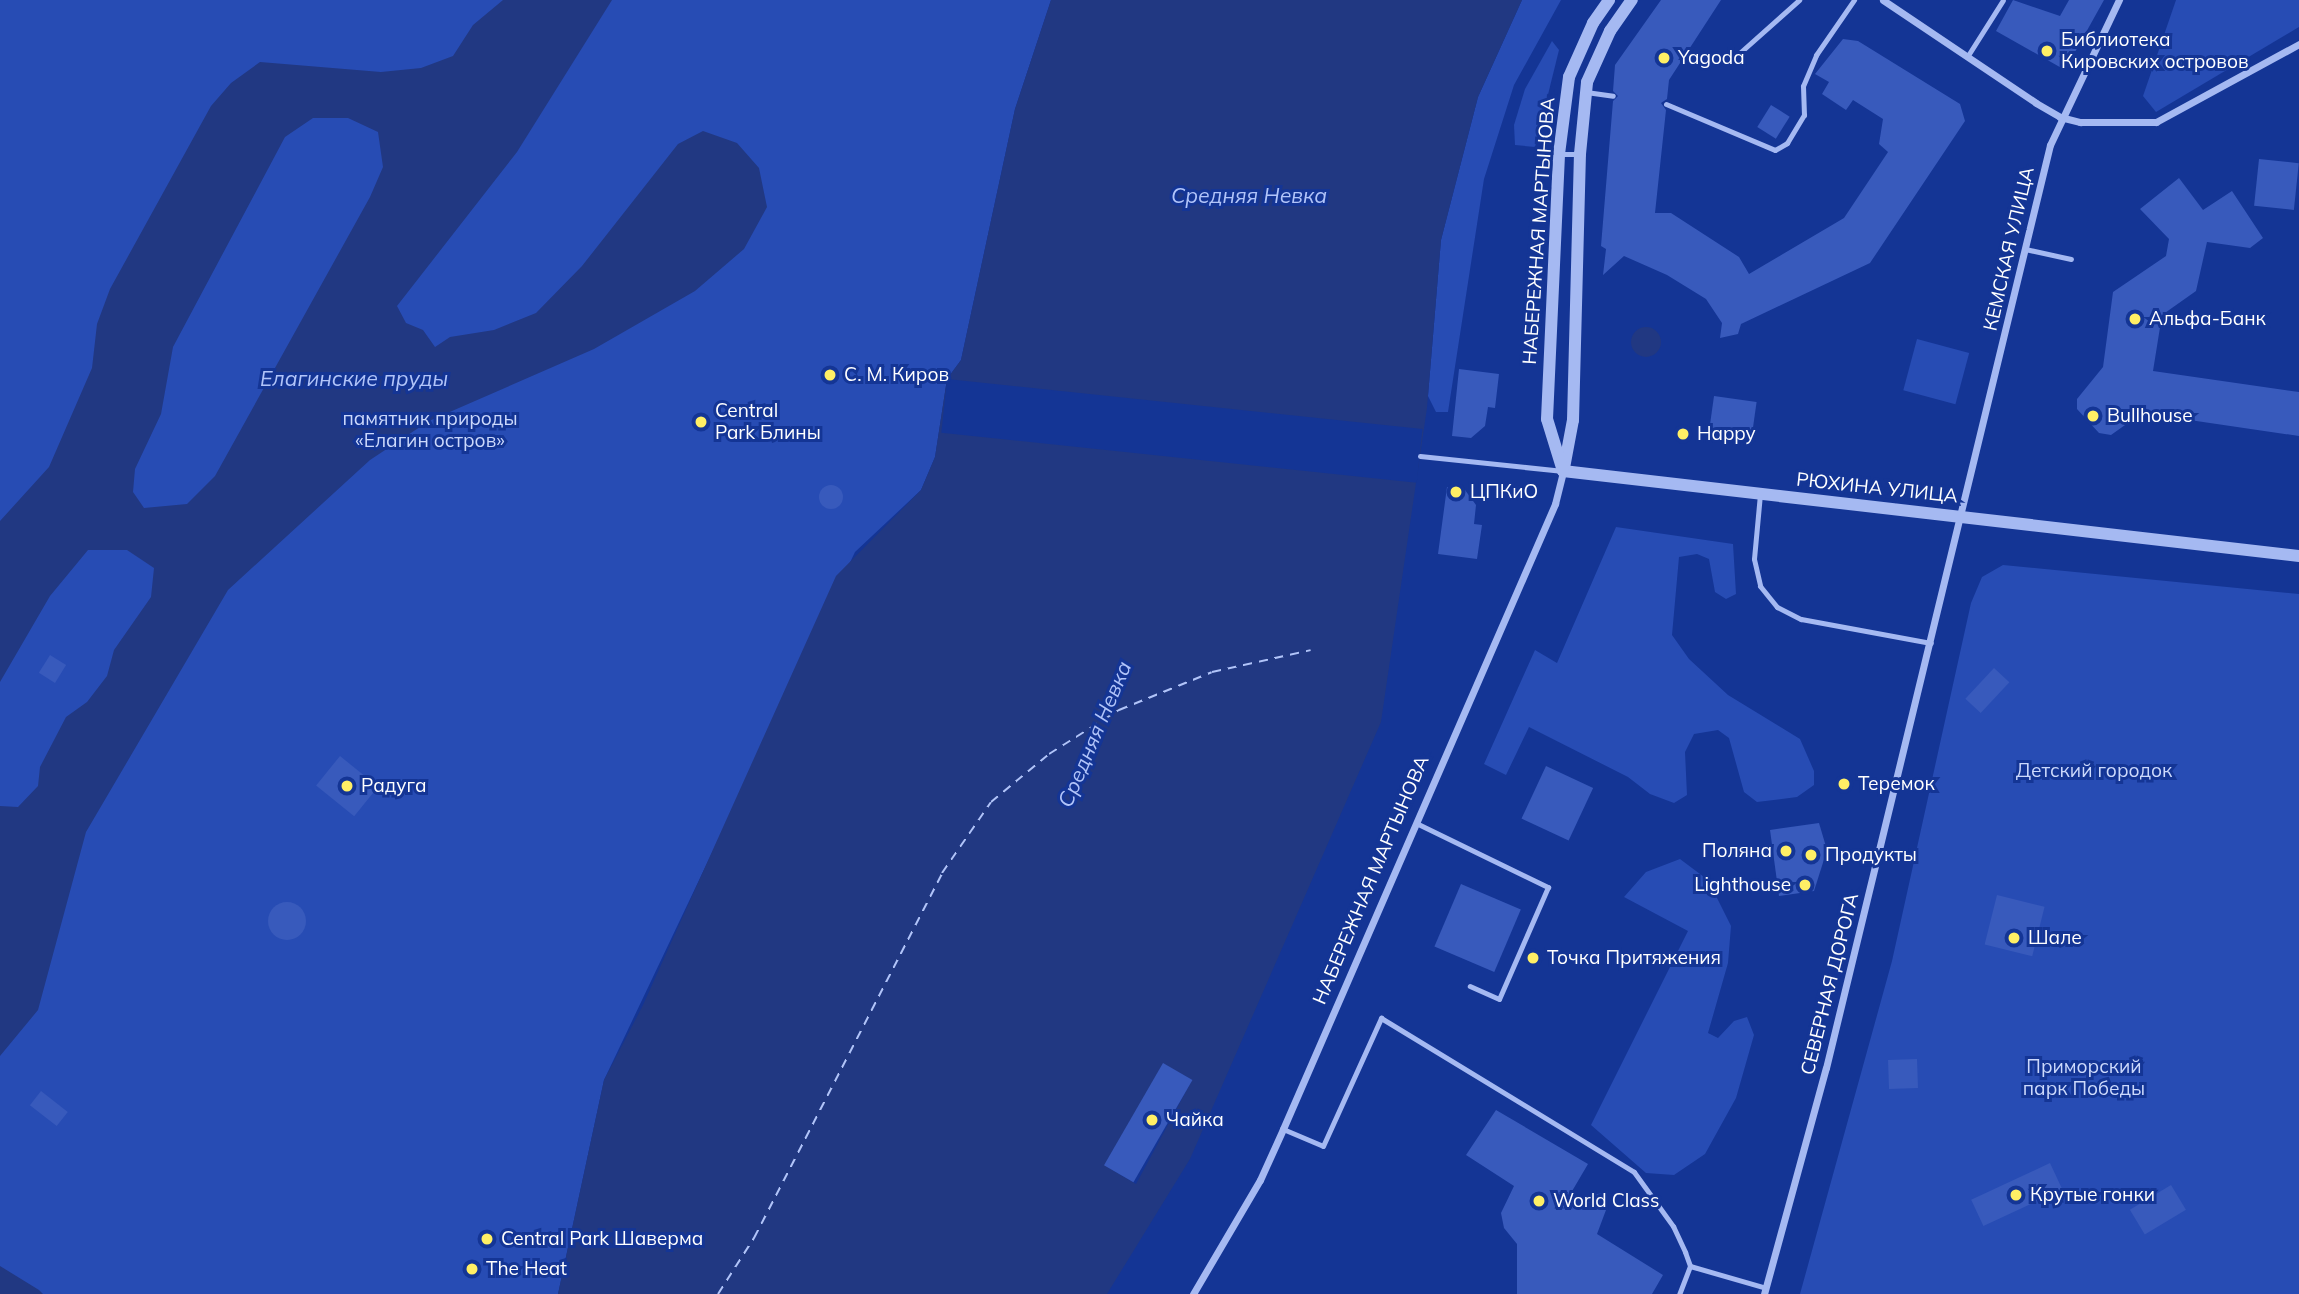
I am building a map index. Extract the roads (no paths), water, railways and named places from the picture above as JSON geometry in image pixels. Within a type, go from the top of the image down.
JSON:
[{"type":"street","name":"НАБЕРЕЖНАЯ МАРТЫНОВА","points":[[1563,471],[1548,419],[1559,154],[1569,77],[1592,23],[1609,0]]},
{"type":"street","name":"НАБЕРЕЖНАЯ МАРТЫНОВА","points":[[1193,1294],[1260,1180],[1555,503],[1573,420],[1580,154],[1586,92],[1610,31],[1632,0]]},
{"type":"street","points":[[1883,0],[2060,117],[2108,124],[2156,122],[2299,44]]},
{"type":"street","name":"КЕМСКАЯ УЛИЦА","points":[[1962,517],[2025,249],[2060,117],[2119,0]]},
{"type":"street","name":"РЮХИНА УЛИЦА","points":[[1563,471],[2299,556]]},
{"type":"street","name":"СЕВЕРНАЯ ДОРОГА","points":[[1765,1291],[1826,1068],[1962,517]]},
{"type":"lane","points":[[1735,57],[1799,0]]},
{"type":"lane","points":[[1666,104],[1775,149],[1787,143],[1804,115],[1803,86],[1816,55],[1854,0]]},
{"type":"lane","points":[[1967,57],[2003,0]]},
{"type":"lane","points":[[1586,92],[1613,96]]},
{"type":"lane","points":[[1559,154],[1580,154]]},
{"type":"lane","points":[[2025,249],[2071,259]]},
{"type":"lane","name":"РЮХИНА УЛИЦА","points":[[1420,456],[1563,471]]},
{"type":"lane","points":[[1760,494],[1754,559],[1760,586],[1777,607],[1801,619],[1931,643]]},
{"type":"lane","points":[[1416,824],[1548,887],[1499,999],[1470,986]]},
{"type":"lane","points":[[1283,1129],[1323,1146],[1381,1018],[1634,1172],[1673,1226],[1690,1266],[1679,1294]]},
{"type":"lane","points":[[1690,1266],[1765,1291]]},
{"type":"water","name":"Елагинские пруды","points":[[503,0],[612,0],[517,152],[397,306],[406,323],[423,330],[435,347],[450,337],[494,330],[536,313],[582,266],[678,144],[703,131],[737,143],[759,168],[767,207],[744,249],[695,291],[594,349],[429,421],[370,460],[228,590],[86,832],[38,1010],[0,1056],[0,806],[18,807],[38,786],[40,767],[66,717],[87,702],[107,676],[114,650],[151,597],[154,568],[127,550],[88,550],[50,596],[0,682],[0,521],[49,467],[92,368],[97,324],[110,289],[211,106],[231,83],[260,62],[381,72],[421,68],[453,56],[473,25]],"holes":[[[313,118],[348,118],[378,132],[383,167],[370,197],[215,476],[187,504],[144,508],[133,492],[135,469],[161,414],[173,347],[285,137]]]},
{"type":"water","name":"Средняя Невка","points":[[1051,0],[1522,0],[1478,97],[1441,240],[1427,408],[1381,722],[1190,1159],[1107,1294],[558,1294],[604,1080],[643,1005],[836,576],[921,490],[935,457],[947,379],[961,360],[1015,109]],"holes":[[[1163,1064],[1192,1080],[1136,1184],[1106,1166]]]},
{"type":"water","points":[[1646,327],[1657,331],[1661,342],[1657,353],[1646,357],[1635,353],[1631,342],[1635,331]]},
{"type":"water","points":[[0,1266],[39,1290],[43,1294],[0,1294]]},
{"type":"place","name":"Библиотека Кировских островов","points":[[2047,51]]},
{"type":"place","name":"Yagoda","points":[[1664,58]]},
{"type":"place","name":"Альфа-Банк","points":[[2135,319]]},
{"type":"place","name":"С. М. Киров","points":[[830,375]]},
{"type":"place","name":"Bullhouse","points":[[2093,416]]},
{"type":"place","name":"Central Park Блины","points":[[701,422]]},
{"type":"place","name":"Happy","points":[[1683,434]]},
{"type":"place","name":"ЦПКиО","points":[[1456,492]]},
{"type":"place","name":"Теремок","points":[[1844,784]]},
{"type":"place","name":"Радуга","points":[[347,786]]},
{"type":"place","name":"Поляна","points":[[1786,851]]},
{"type":"place","name":"Продукты","points":[[1811,855]]},
{"type":"place","name":"Lighthouse","points":[[1805,885]]},
{"type":"place","name":"Шале","points":[[2014,938]]},
{"type":"place","name":"Точка Притяжения","points":[[1533,958]]},
{"type":"place","name":"Чайка","points":[[1152,1120]]},
{"type":"place","name":"Крутые гонки","points":[[2016,1195]]},
{"type":"place","name":"World Class","points":[[1539,1201]]},
{"type":"place","name":"Central Park Шаверма","points":[[487,1239]]},
{"type":"place","name":"The Heat","points":[[472,1269]]},
{"type":"park label","name":"памятник природы «Елагин остров»","points":[[430,430]]},
{"type":"park label","name":"Детский городок","points":[[2094,771]]},
{"type":"park label","name":"Приморский парк Победы","points":[[2084,1078]]}]
